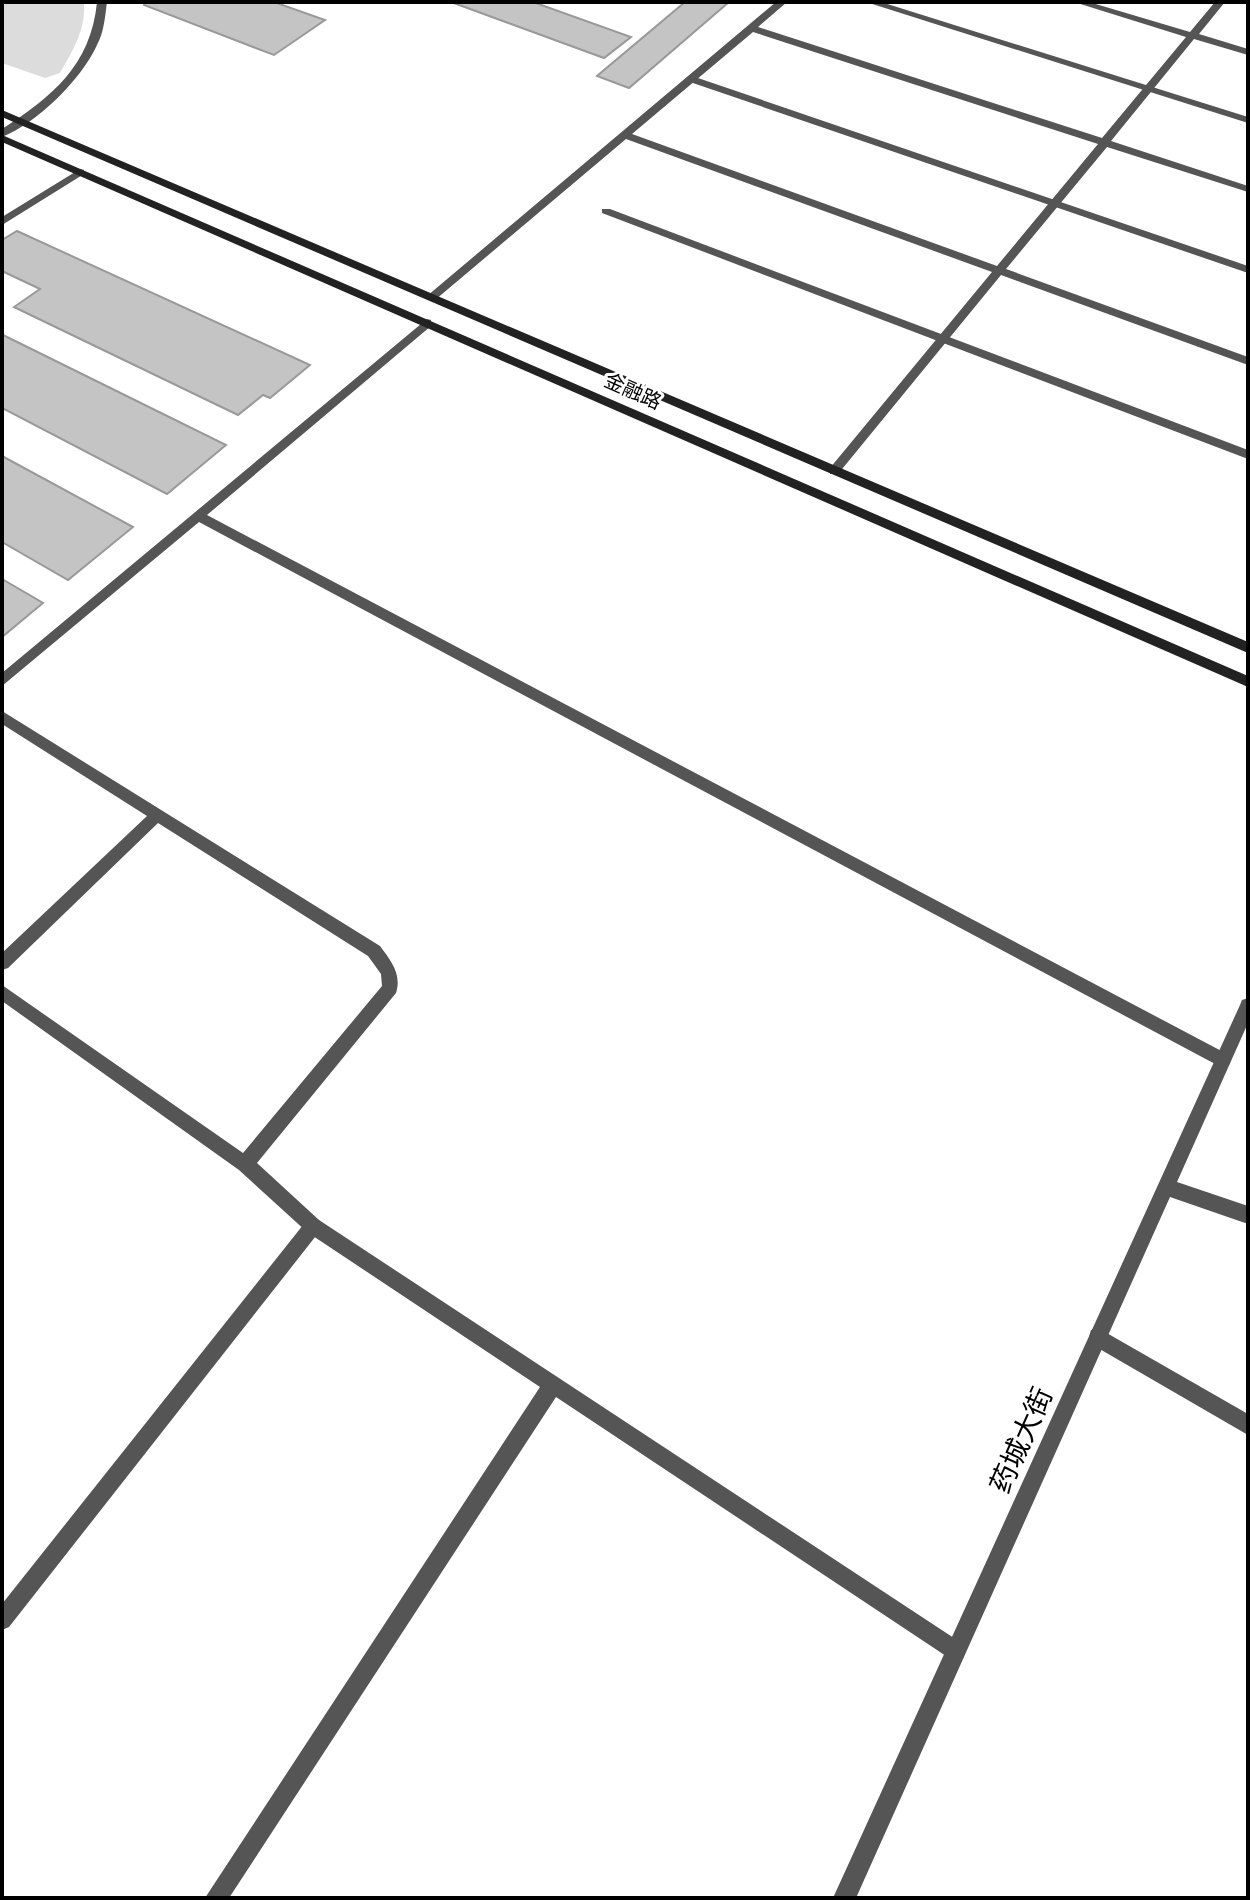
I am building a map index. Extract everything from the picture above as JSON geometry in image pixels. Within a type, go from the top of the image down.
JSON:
[{"type":"main road","name":"金融路","points":[[2,113],[1248,648]]},
{"type":"main road","name":"金融路","points":[[2,136],[1248,682]]},
{"type":"street","points":[[2,136],[48,101],[82,64],[102,26],[102,2]]},
{"type":"street","points":[[431,298],[782,2]]},
{"type":"street","points":[[871,2],[1248,120]]},
{"type":"street","points":[[1079,2],[1248,52]]},
{"type":"street","points":[[834,471],[1220,2]]},
{"type":"street","points":[[751,28],[1248,189]]},
{"type":"street","points":[[691,79],[1248,270]]},
{"type":"street","points":[[625,135],[1248,361]]},
{"type":"street","points":[[2,222],[80,172]]},
{"type":"street","points":[[606,211],[1248,455]]},
{"type":"street","points":[[2,681],[427,323]]},
{"type":"street","points":[[198,516],[1223,1060]]},
{"type":"street","points":[[2,717],[374,951],[389,972],[390,988],[245,1164]]},
{"type":"street","points":[[2,963],[157,815]]},
{"type":"street","points":[[2,992],[245,1164],[313,1226],[956,1651]]},
{"type":"street","name":"药城大街","points":[[844,1898],[1248,1005]]},
{"type":"street","points":[[1166,1187],[1248,1215]]},
{"type":"street","points":[[2,1620],[313,1226]]},
{"type":"street","points":[[1098,1337],[1248,1425]]},
{"type":"street","points":[[216,1898],[552,1386]]},
{"type":"shaded area","points":[[2,2],[84,2],[81,31],[60,73],[45,78],[2,63]]},
{"type":"building","points":[[145,2],[274,2],[325,20],[274,55],[144,5]]},
{"type":"building","points":[[451,2],[533,2],[631,37],[604,58]]},
{"type":"building","points":[[685,2],[729,2],[629,88],[597,76]]},
{"type":"building","points":[[17,231],[310,365],[270,398],[263,395],[238,415],[14,307],[40,289],[2,271],[2,240]]},
{"type":"building","points":[[3,335],[226,445],[167,494],[2,408]]},
{"type":"building","points":[[2,456],[133,527],[68,580],[2,542]]},
{"type":"building","points":[[2,579],[43,603],[2,637]]}]
